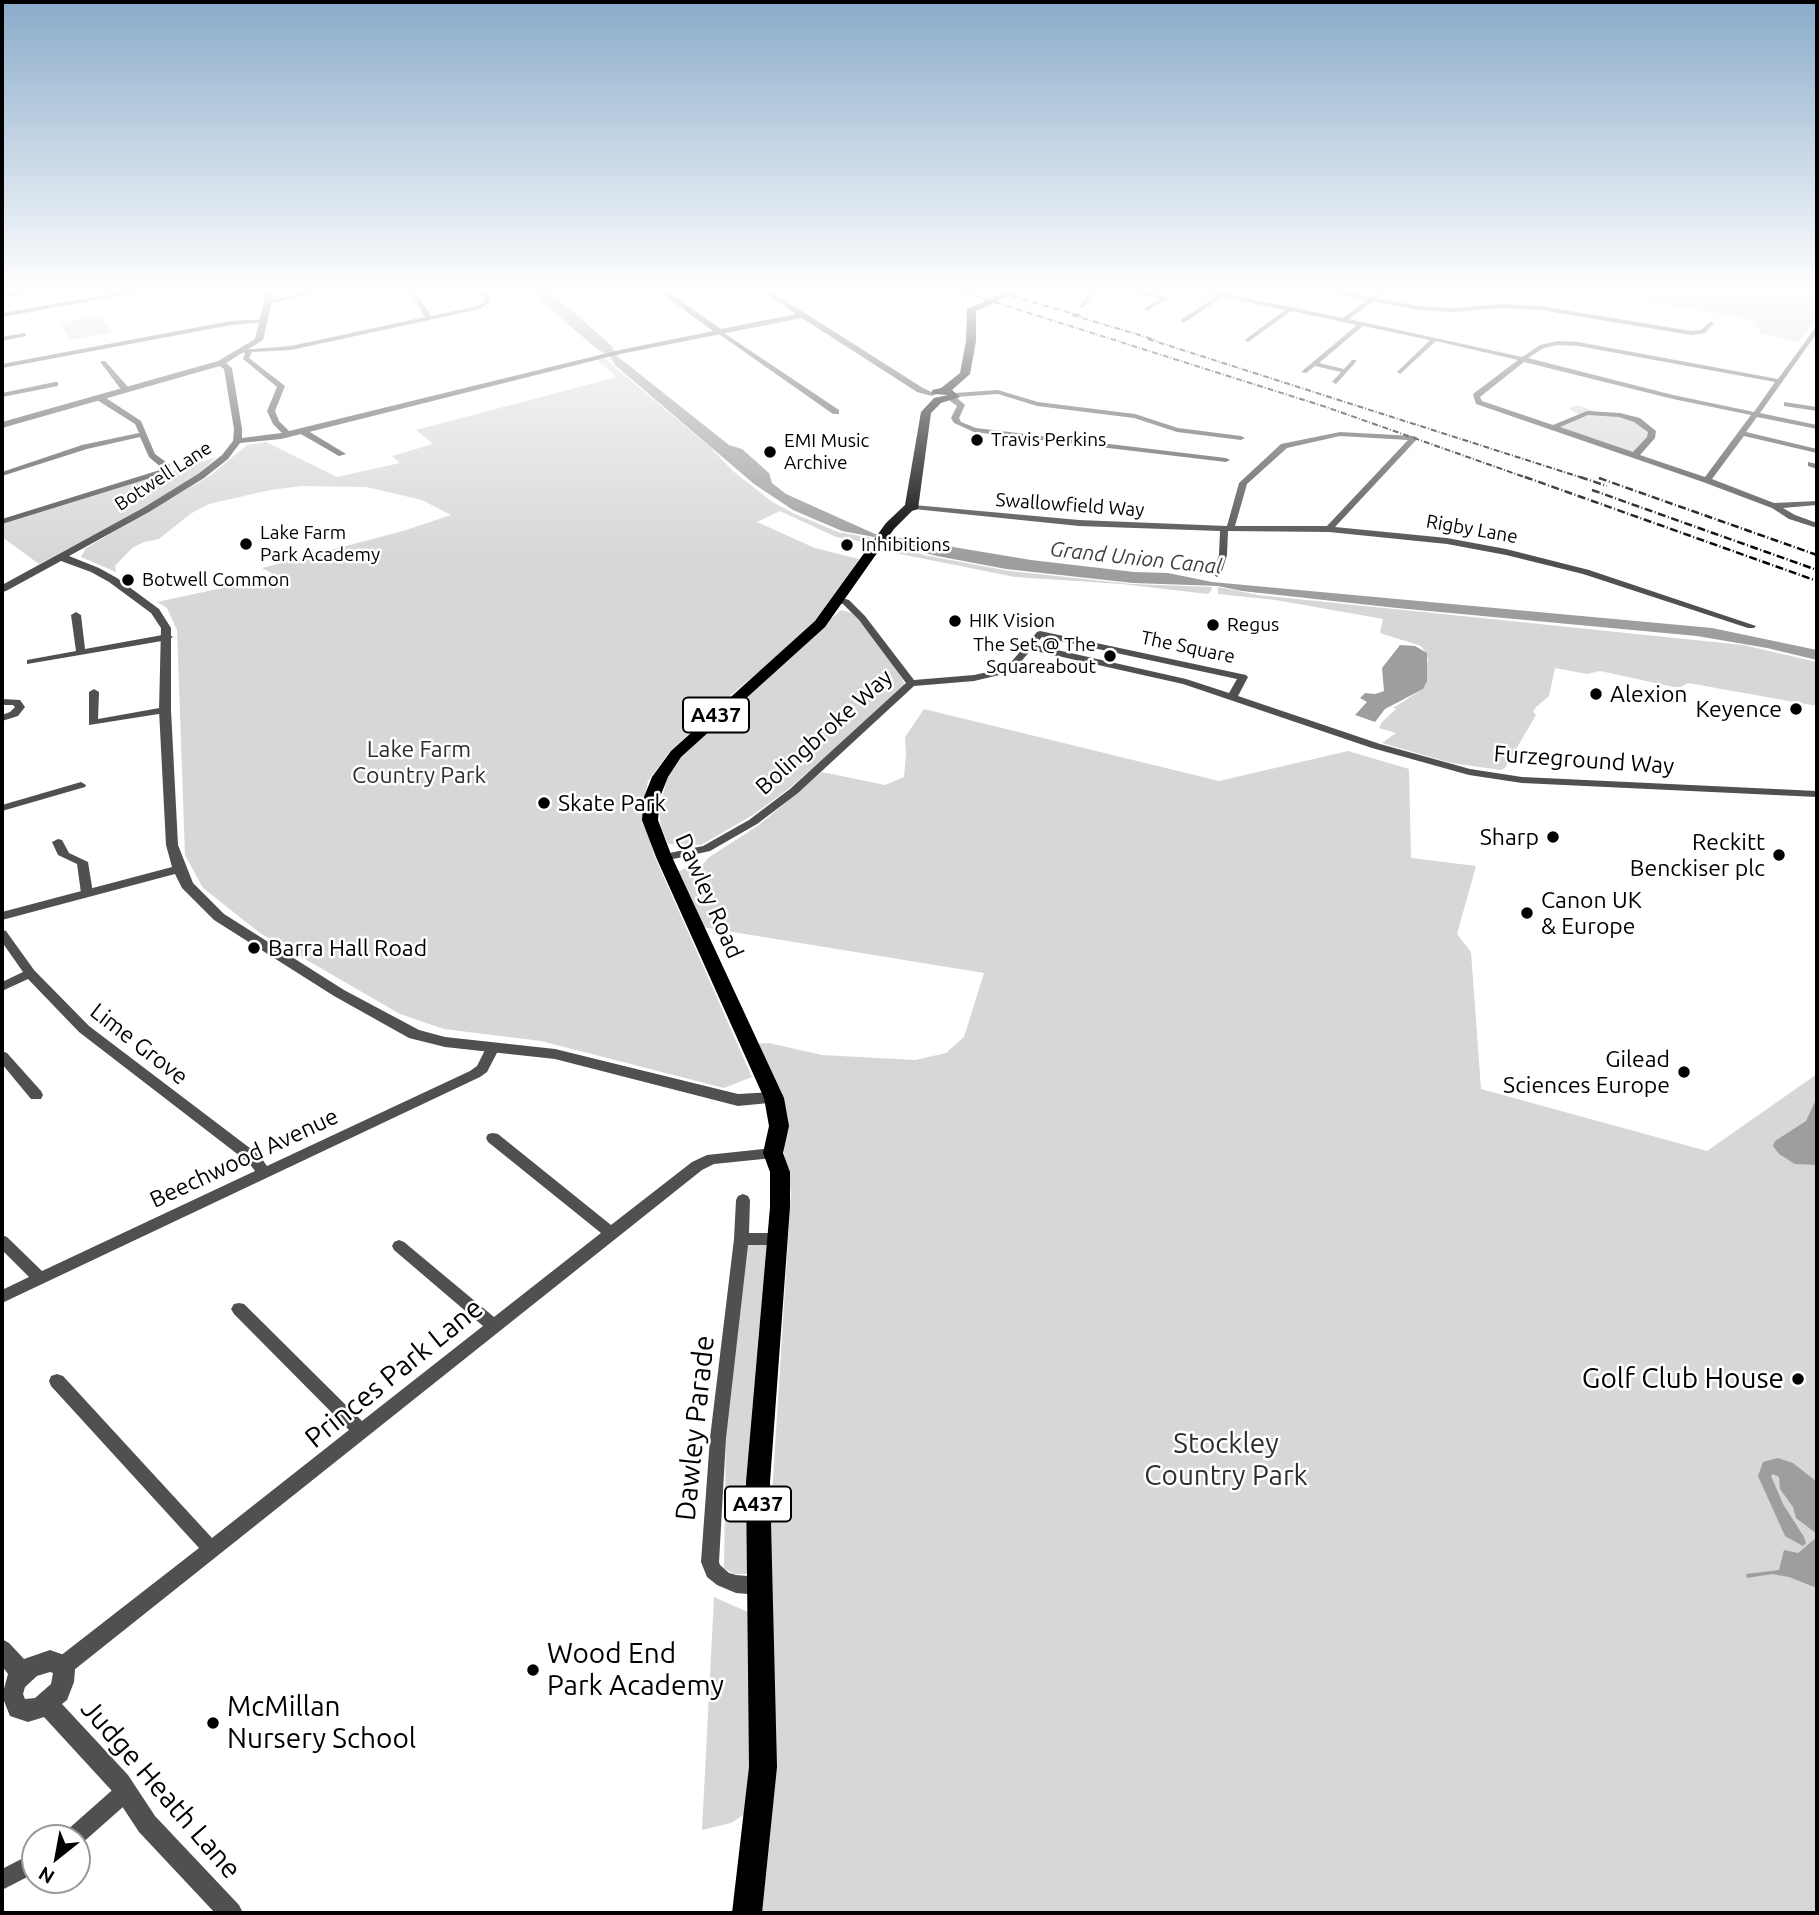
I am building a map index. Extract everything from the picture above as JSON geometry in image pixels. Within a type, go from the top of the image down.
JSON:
[{"type":"main road","points":[[911,507],[926,412],[961,378]]},
{"type":"main road","name":"Dawley Road","points":[[774,1098],[664,857],[650,820],[652,797],[670,762],[708,722],[799,646],[838,600],[881,537],[911,507]]},
{"type":"main road","name":"A437","points":[[747,1913],[762,1767],[758,1482],[781,1179],[772,1153],[779,1131],[774,1098]]},
{"type":"street","points":[[116,378],[126,390]]},
{"type":"street","points":[[2,425],[163,378]]},
{"type":"street","name":"Botwell Lane","points":[[2,589],[191,483],[218,463],[237,441],[237,420],[230,378]]},
{"type":"street","points":[[272,378],[281,385],[271,411],[276,422],[288,434]]},
{"type":"street","points":[[237,441],[302,431],[513,378]]},
{"type":"street","points":[[787,378],[836,412]]},
{"type":"street","points":[[902,378],[920,390],[944,396],[961,405],[954,418],[965,428],[1226,460]]},
{"type":"street","points":[[1336,383],[1341,378]]},
{"type":"street","points":[[1500,378],[1476,397],[1479,402],[1706,480],[1817,526]]},
{"type":"street","points":[[1604,378],[1817,427]]},
{"type":"street","points":[[1764,378],[1779,381]]},
{"type":"street","points":[[1706,480],[1781,378]]},
{"type":"street","points":[[955,383],[978,392]]},
{"type":"street","points":[[2,395],[55,384]]},
{"type":"street","points":[[944,396],[998,391],[1037,404],[1135,415],[1177,430],[1241,438]]},
{"type":"street","points":[[2,522],[167,469],[152,455],[136,421],[100,398]]},
{"type":"street","points":[[1787,404],[1817,410]]},
{"type":"street","points":[[1552,428],[1587,414],[1620,415],[1637,420],[1653,431],[1651,438],[1635,455]]},
{"type":"street","points":[[302,431],[341,454]]},
{"type":"street","points":[[1741,433],[1817,451]]},
{"type":"street","points":[[1217,575],[1227,529],[1234,515],[1242,483],[1284,446],[1340,434],[1414,439],[1329,529]]},
{"type":"street","points":[[2,474],[85,447],[144,435]]},
{"type":"street","points":[[1773,506],[1817,503]]},
{"type":"street","name":"Swallowfield Way","points":[[911,507],[1048,521],[1227,529]]},
{"type":"street","name":"Rigby Lane","points":[[1227,529],[1329,529],[1413,537],[1506,552],[1586,572],[1751,626]]},
{"type":"street","points":[[61,557],[95,570],[144,602],[163,622],[168,637],[165,710],[172,845],[179,869],[191,890],[232,927],[384,1020],[425,1038],[555,1054],[738,1100],[774,1098]]},
{"type":"street","name":"Bolingbroke Way","points":[[664,857],[706,849],[753,822],[794,790],[911,684],[863,618],[846,602],[838,600]]},
{"type":"street","points":[[76,615],[81,653]]},
{"type":"street","name":"The Square","points":[[911,684],[967,678],[1012,668],[1040,634],[1242,677],[1233,696],[1186,682],[1030,648]]},
{"type":"street","points":[[42,648],[36,661],[168,637]]},
{"type":"street","points":[[94,692],[93,723],[165,710]]},
{"type":"street","name":"Furzeground Way","points":[[1233,696],[1376,746],[1469,772],[1522,780],[1817,794]]},
{"type":"street","points":[[2,702],[16,702],[20,707],[14,714],[2,719]]},
{"type":"street","points":[[2,808],[81,785]]},
{"type":"street","points":[[58,842],[64,855],[82,862],[87,893]]},
{"type":"street","points":[[2,916],[179,869]]},
{"type":"street","name":"Lime Grove","points":[[2,934],[30,973],[84,1029],[254,1159],[264,1172]]},
{"type":"street","points":[[2,987],[30,973]]},
{"type":"street","name":"Beechwood Avenue","points":[[2,1297],[475,1074],[482,1069],[493,1048]]},
{"type":"street","points":[[2,1056],[36,1095]]},
{"type":"street","points":[[492,1138],[612,1234]]},
{"type":"street","name":"Princes Park Lane","points":[[62,1667],[702,1163],[719,1158],[772,1153]]},
{"type":"street","name":"Dawley Parade","points":[[743,1200],[718,1438],[709,1562],[713,1571],[723,1579],[736,1584],[760,1586]]},
{"type":"street","points":[[741,1239],[778,1239]]},
{"type":"street","points":[[2,1241],[40,1279]]},
{"type":"street","points":[[398,1245],[494,1326]]},
{"type":"street","points":[[239,1309],[362,1432]]},
{"type":"street","points":[[57,1381],[212,1550]]},
{"type":"street","points":[[2,1650],[22,1673]]},
{"type":"street","points":[[42,1662],[54,1662],[62,1667],[62,1687],[47,1704],[28,1710],[8,1708],[12,1690],[22,1673],[42,1662]]},
{"type":"street","name":"Judge Heath Lane","points":[[47,1704],[120,1783],[147,1824],[231,1913]]},
{"type":"street","points":[[89,1824],[125,1792]]},
{"type":"street","points":[[2,1880],[21,1870]]},
{"type":"green space","name":"Lake Farm Country Park","points":[[612,378],[628,378],[771,501],[838,532],[872,538],[864,542],[836,537],[780,511],[757,522],[815,548],[859,559],[845,584],[806,632],[719,705],[668,754],[648,781],[642,811],[654,855],[752,1077],[724,1088],[541,1041],[444,1029],[400,1014],[260,933],[203,888],[185,855],[177,630],[167,608],[157,602],[264,579],[272,573],[262,568],[403,531],[451,515],[422,500],[366,487],[301,486],[209,504],[190,514],[159,539],[132,548],[115,566],[116,572],[81,557],[86,548],[211,475],[247,445],[266,442],[337,477],[400,463],[392,456],[433,444],[416,430]]},
{"type":"green space","points":[[1577,405],[1601,413],[1620,415],[1652,431],[1635,455],[1552,428],[1579,415],[1569,408]]},
{"type":"green space","points":[[217,457],[197,475],[159,500],[39,564],[2,537],[2,524]]},
{"type":"green space","points":[[887,542],[924,555],[1009,571],[1132,584],[1212,587],[1208,594],[1121,584],[1015,577],[880,550]]},
{"type":"green space","points":[[1218,587],[1258,595],[1743,645],[1817,662],[1817,706],[1688,683],[1674,687],[1600,671],[1587,674],[1555,668],[1549,696],[1535,708],[1533,712],[1536,715],[1505,768],[1501,770],[1451,763],[1382,743],[1396,733],[1379,728],[1382,722],[1396,709],[1393,708],[1423,689],[1428,660],[1421,646],[1380,633],[1383,619],[1276,600],[1218,594]]},
{"type":"green space","points":[[841,610],[852,613],[878,642],[903,680],[905,688],[787,790],[753,815],[701,845],[668,844],[661,827],[659,810],[667,779],[680,756]]},
{"type":"green space","name":"Stockley Country Park","points":[[924,709],[1219,781],[1348,751],[1409,769],[1411,858],[1476,866],[1457,934],[1471,952],[1481,1089],[1707,1151],[1817,1074],[1817,1913],[747,1913],[760,1792],[766,1591],[791,1192],[777,1114],[750,1044],[769,1043],[822,1055],[915,1060],[946,1053],[964,1037],[984,973],[702,927],[677,872],[688,867],[698,871],[708,858],[759,825],[822,772],[885,785],[904,777],[905,737]]},
{"type":"green space","points":[[741,1239],[778,1239],[752,1574],[733,1574],[724,1568],[727,1363]]},
{"type":"green space","points":[[714,1597],[750,1613],[754,1721],[745,1814],[731,1823],[702,1830]]},
{"type":"shaded area","points":[[631,378],[645,378],[729,445],[742,449],[769,473],[772,483],[786,494],[875,534],[1031,560],[1134,572],[1168,573],[1212,582],[1712,628],[1817,650],[1817,660],[1697,636],[1397,608],[1218,586],[1133,583],[1006,569],[937,556],[905,548],[890,540],[842,531],[793,510],[754,484]]},
{"type":"shaded area","points":[[1400,645],[1415,646],[1427,653],[1427,681],[1423,689],[1385,709],[1375,722],[1355,715],[1367,702],[1360,698],[1365,693],[1384,691],[1382,668]]},
{"type":"shaded area","points":[[1817,1097],[1817,1165],[1795,1164],[1779,1154],[1773,1146],[1775,1141],[1806,1121]]},
{"type":"shaded area","points":[[1778,1458],[1793,1463],[1817,1482],[1817,1534],[1796,1518],[1793,1507],[1780,1489],[1779,1477],[1773,1474],[1771,1476],[1783,1504],[1804,1537],[1806,1543],[1803,1546],[1785,1536],[1758,1476],[1763,1462]]},
{"type":"shaded area","points":[[1817,1537],[1817,1588],[1789,1577],[1772,1574],[1747,1578],[1746,1574],[1779,1570],[1784,1550],[1798,1553]]},
{"type":"railway","points":[[1235,378],[1326,407],[1530,479]]},
{"type":"railway","points":[[1271,378],[1586,479]]},
{"type":"railway","points":[[1525,477],[1817,581]]},
{"type":"railway","points":[[1580,477],[1586,479]]},
{"type":"railway","points":[[1602,479],[1599,478],[1817,555]]},
{"type":"railway","points":[[1586,479],[1607,486]]},
{"type":"railway","points":[[1592,490],[1817,570]]},
{"type":"place","name":"Travis Perkins","points":[[977,440]]},
{"type":"place","name":"EMI Music Archive","points":[[770,452]]},
{"type":"place","name":"Lake Farm Park Academy","points":[[246,544]]},
{"type":"place","name":"Inhibitions","points":[[847,545]]},
{"type":"place","name":"Botwell Common","points":[[128,580]]},
{"type":"place","name":"HIK Vision","points":[[955,621]]},
{"type":"place","name":"Regus","points":[[1213,625]]},
{"type":"place","name":"The Set @ The Squareabout","points":[[1110,656]]},
{"type":"place","name":"Alexion","points":[[1596,694]]},
{"type":"place","name":"Keyence","points":[[1796,709]]},
{"type":"place","name":"Skate Park","points":[[544,803]]},
{"type":"place","name":"Sharp","points":[[1553,837]]},
{"type":"place","name":"Reckitt Benckiser plc","points":[[1779,855]]},
{"type":"place","name":"Canon UK & Europe","points":[[1527,913]]},
{"type":"place","name":"Barra Hall Road","points":[[254,948]]},
{"type":"place","name":"Gilead Sciences Europe","points":[[1684,1072]]},
{"type":"place","name":"Golf Club House","points":[[1798,1379]]},
{"type":"place","name":"Wood End Park Academy","points":[[533,1670]]},
{"type":"place","name":"McMillan Nursery School","points":[[213,1723]]},
{"type":"water label","name":"Grand Union Canal","points":[[1136,558]]}]
